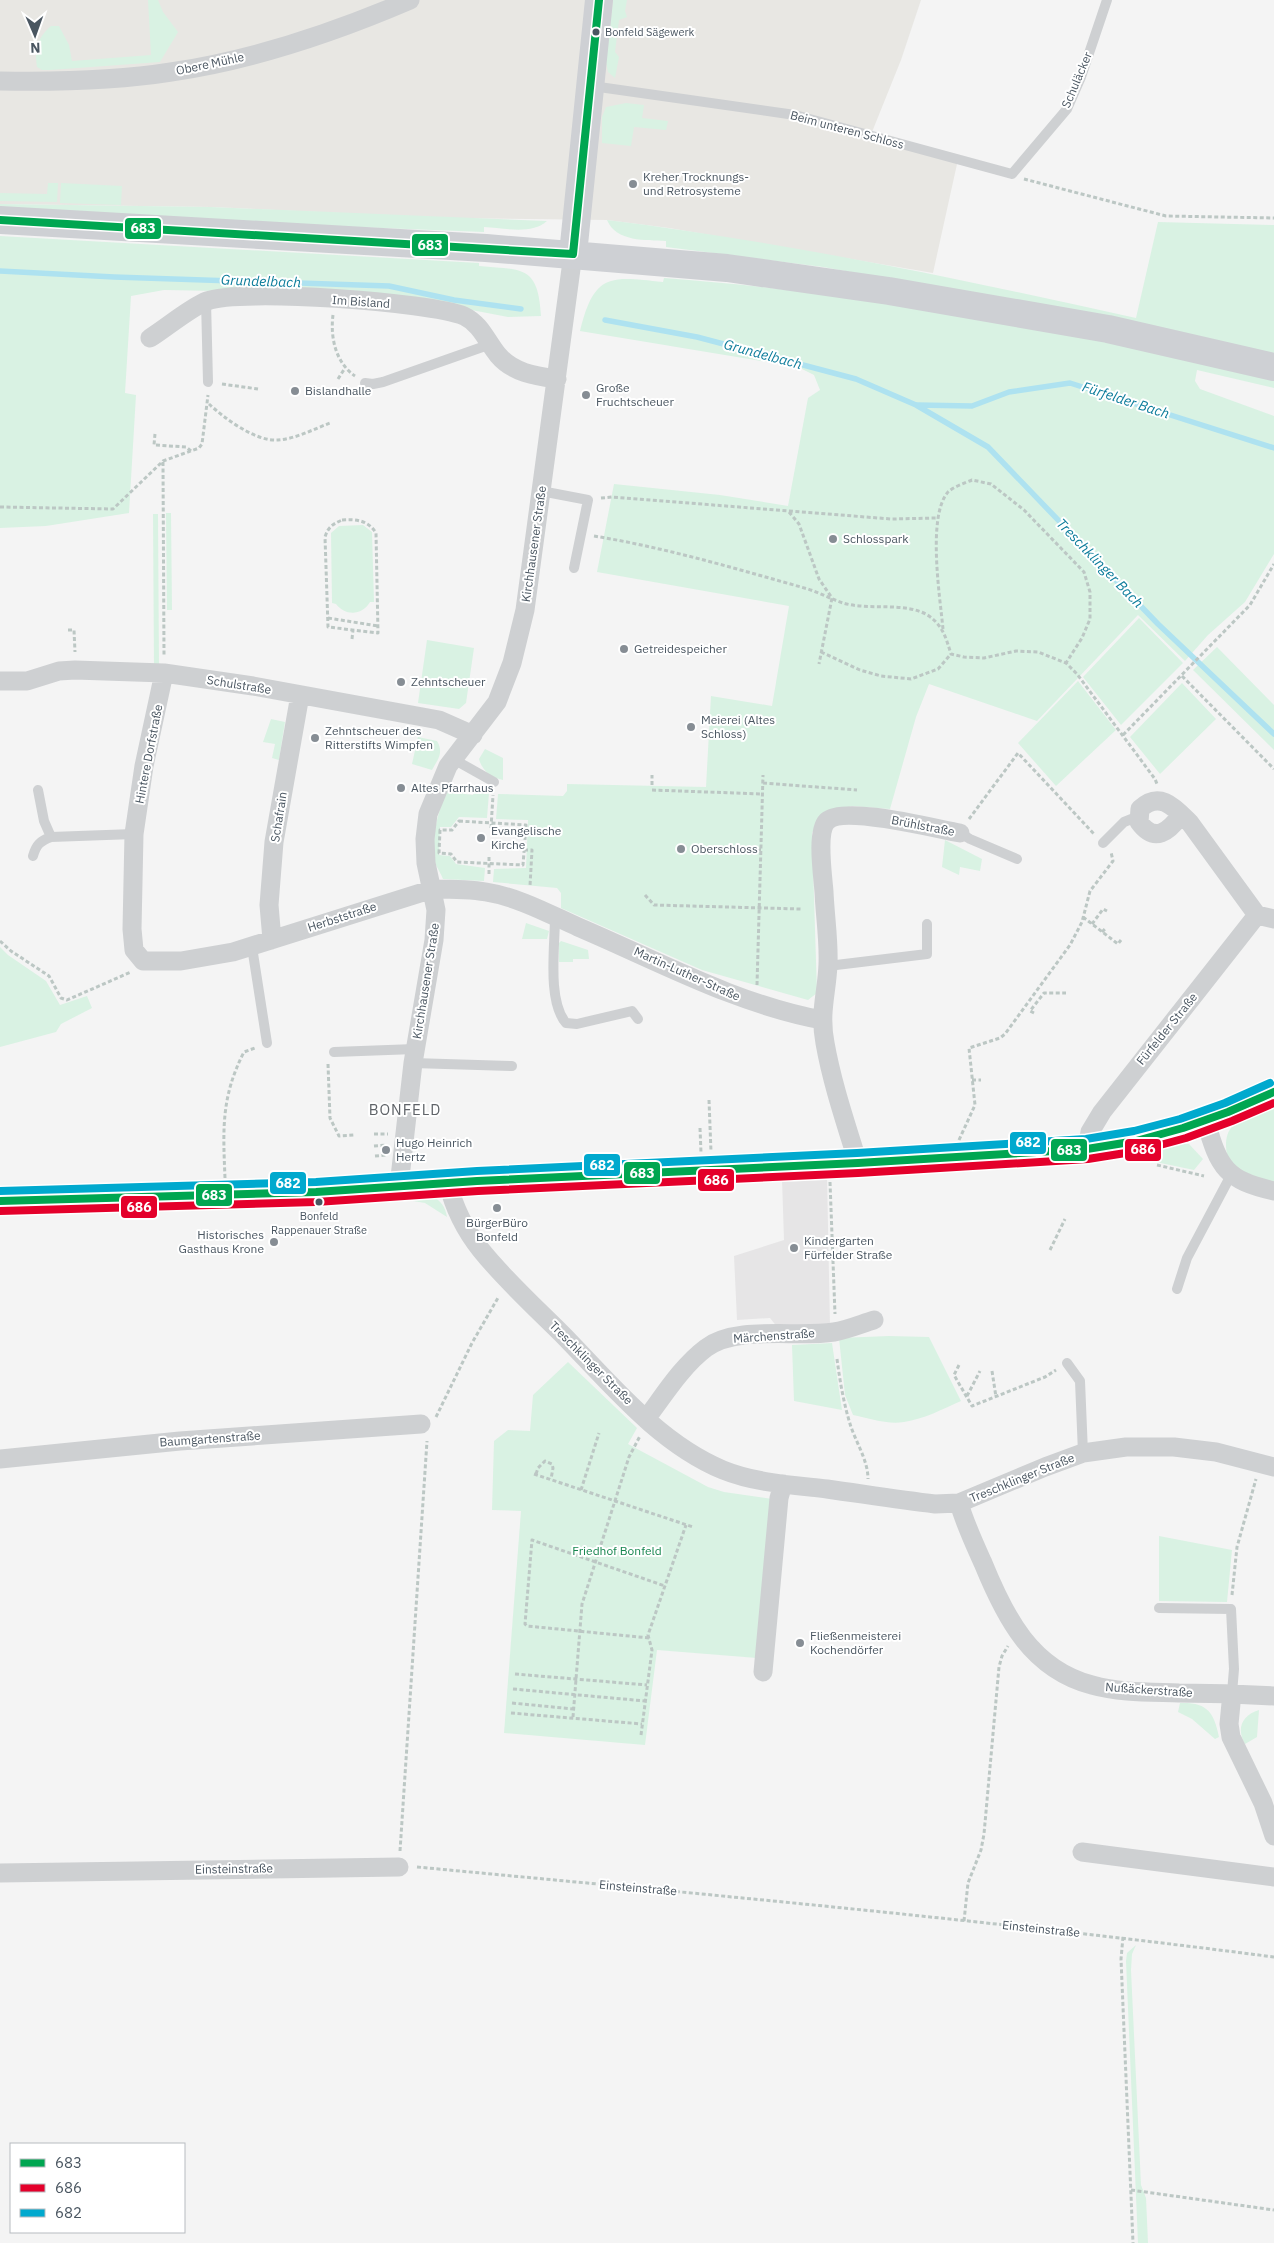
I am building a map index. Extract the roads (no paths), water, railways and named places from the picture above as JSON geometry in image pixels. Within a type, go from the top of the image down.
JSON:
[{"type":"main road","name":"Kirchhausener Straße","points":[[573,254],[599,0]]},
{"type":"main road","points":[[0,220],[573,254],[727,268],[889,291],[1108,329],[1274,368]]},
{"type":"street","name":"Obere Mühle","points":[[0,81],[92,80],[171,72],[203,66],[295,44],[353,24],[410,0]]},
{"type":"street","name":"Kirchhausener Straße","points":[[399,1186],[414,1056],[434,940],[436,910],[434,889],[425,850],[428,814],[448,766],[474,735],[497,702],[512,663],[525,610],[573,254]]},
{"type":"street","name":"Im Bisland","points":[[150,338],[206,301],[222,297],[267,296],[432,308],[463,316],[477,324],[500,357],[516,369],[528,374],[557,379]]},
{"type":"street","name":"Schulstraße","points":[[0,681],[27,681],[59,671],[75,670],[164,673],[253,686],[440,720],[474,735]]},
{"type":"street","name":"Hintere Dorfstraße","points":[[140,965],[134,950],[132,929],[134,834],[144,766],[164,673]]},
{"type":"street","name":"Schafrain","points":[[272,940],[269,905],[274,842],[300,695]]},
{"type":"street","name":"Fürfelder Straße","points":[[1087,1149],[1090,1132],[1102,1112],[1266,917],[1172,806],[1156,800],[1146,803],[1140,809],[1139,816]]},
{"type":"street","name":"Brühlstraße","points":[[828,966],[821,849],[826,822],[835,817],[845,815],[866,816],[960,833]]},
{"type":"street","points":[[1139,816],[1139,822],[1144,828],[1151,833],[1161,834],[1171,828],[1181,815]]},
{"type":"street","name":"Herbststraße","points":[[140,965],[233,952],[434,889]]},
{"type":"street","name":"Martin-Luther-Straße","points":[[434,889],[487,892],[555,917],[746,1000],[792,1014],[822,1020]]},
{"type":"street","points":[[828,966],[822,1020],[825,1044],[858,1163]]},
{"type":"street","points":[[0,1201],[266,1194],[1087,1149],[1122,1144],[1206,1122],[1274,1092]]},
{"type":"street","points":[[1206,1122],[1217,1159],[1231,1175],[1249,1186],[1274,1192]]},
{"type":"street","name":"Treschklinger Straße","points":[[448,1183],[455,1208],[481,1250],[644,1427],[662,1433],[708,1463],[746,1477],[783,1484],[935,1504],[959,1503],[1083,1453],[1126,1447],[1174,1447],[1216,1452],[1274,1467]]},
{"type":"street","name":"Märchenstraße","points":[[644,1427],[686,1366],[707,1347],[721,1340],[742,1336],[835,1332],[874,1320]]},
{"type":"street","name":"Baumgartenstraße","points":[[0,1458],[180,1441],[426,1424]]},
{"type":"street","points":[[763,1672],[779,1498],[783,1484]]},
{"type":"street","name":"Nußäckerstraße","points":[[959,1503],[963,1518],[998,1600],[1018,1634],[1034,1652],[1062,1673],[1092,1685],[1131,1691],[1232,1693],[1274,1696]]},
{"type":"street","points":[[1232,1693],[1229,1724],[1231,1737],[1263,1803],[1274,1836]]},
{"type":"street","points":[[1082,1852],[1274,1877]]},
{"type":"street","name":"Einsteinstraße","points":[[0,1873],[399,1867]]},
{"type":"lane","name":"Schuläcker","points":[[1012,174],[1067,109],[1081,77],[1107,0]]},
{"type":"lane","name":"Beim unteren Schloss","points":[[590,85],[795,115],[1012,174]]},
{"type":"lane","points":[[206,301],[208,382]]},
{"type":"lane","points":[[364,383],[383,382],[491,344]]},
{"type":"lane","points":[[541,491],[588,500],[574,568]]},
{"type":"lane","points":[[453,759],[494,782]]},
{"type":"lane","points":[[38,790],[44,821],[51,837]]},
{"type":"lane","points":[[1103,844],[1124,822],[1139,816]]},
{"type":"lane","name":"Brühlstraße","points":[[960,833],[1017,858]]},
{"type":"lane","points":[[33,856],[36,847],[42,840],[51,837],[134,834]]},
{"type":"lane","points":[[555,917],[555,997],[560,1016],[566,1023],[577,1024],[632,1011],[638,1019]]},
{"type":"lane","points":[[828,966],[927,954],[927,924]]},
{"type":"lane","points":[[252,947],[267,1043]]},
{"type":"lane","points":[[334,1052],[414,1056],[512,1066]]},
{"type":"lane","points":[[1177,1290],[1187,1258],[1231,1175]]},
{"type":"lane","name":"Treschklinger Straße","points":[[1067,1363],[1080,1381],[1083,1453]]},
{"type":"lane","points":[[1159,1608],[1231,1609],[1234,1669],[1232,1693]]},
{"type":"waterway","name":"Grundelbach","points":[[0,271],[114,277],[389,286],[454,300],[521,309]]},
{"type":"waterway","name":"Treschklinger Bach","points":[[605,320],[697,337],[856,379],[916,405],[988,447],[1158,624],[1274,734]]},
{"type":"waterway","name":"Fürfelder Bach","points":[[917,405],[972,406],[1009,392],[1070,383],[1274,448]]},
{"type":"place","name":"Bonfeld Sägewerk","points":[[596,32]]},
{"type":"place","name":"Kreher Trocknungs- und Retrosysteme","points":[[633,184]]},
{"type":"place","name":"Bislandhalle","points":[[295,391]]},
{"type":"place","name":"Große Fruchtscheuer","points":[[586,395]]},
{"type":"place","name":"Schlosspark","points":[[833,539]]},
{"type":"place","name":"Getreidespeicher","points":[[624,649]]},
{"type":"place","name":"Zehntscheuer","points":[[401,682]]},
{"type":"place","name":"Meierei (Altes Schloss)","points":[[691,727]]},
{"type":"place","name":"Zehntscheuer des Ritterstifts Wimpfen","points":[[315,738]]},
{"type":"place","name":"Altes Pfarrhaus","points":[[401,788]]},
{"type":"place","name":"Evangelische Kirche","points":[[481,838]]},
{"type":"place","name":"Oberschloss","points":[[681,849]]},
{"type":"place","name":"Hugo Heinrich Hertz","points":[[386,1150]]},
{"type":"place","name":"Bonfeld Rappenauer Straße","points":[[319,1202]]},
{"type":"place","name":"BürgerBüro Bonfeld","points":[[497,1208]]},
{"type":"place","name":"Historisches Gasthaus Krone","points":[[274,1242]]},
{"type":"place","name":"Kindergarten Fürfelder Straße","points":[[794,1248]]},
{"type":"place","name":"Fließenmeisterei Kochendörfer","points":[[800,1643]]},
{"type":"district","name":"BONFELD","points":[[405,1110]]},
{"type":"park label","name":"Friedhof Bonfeld","points":[[617,1551]]}]
